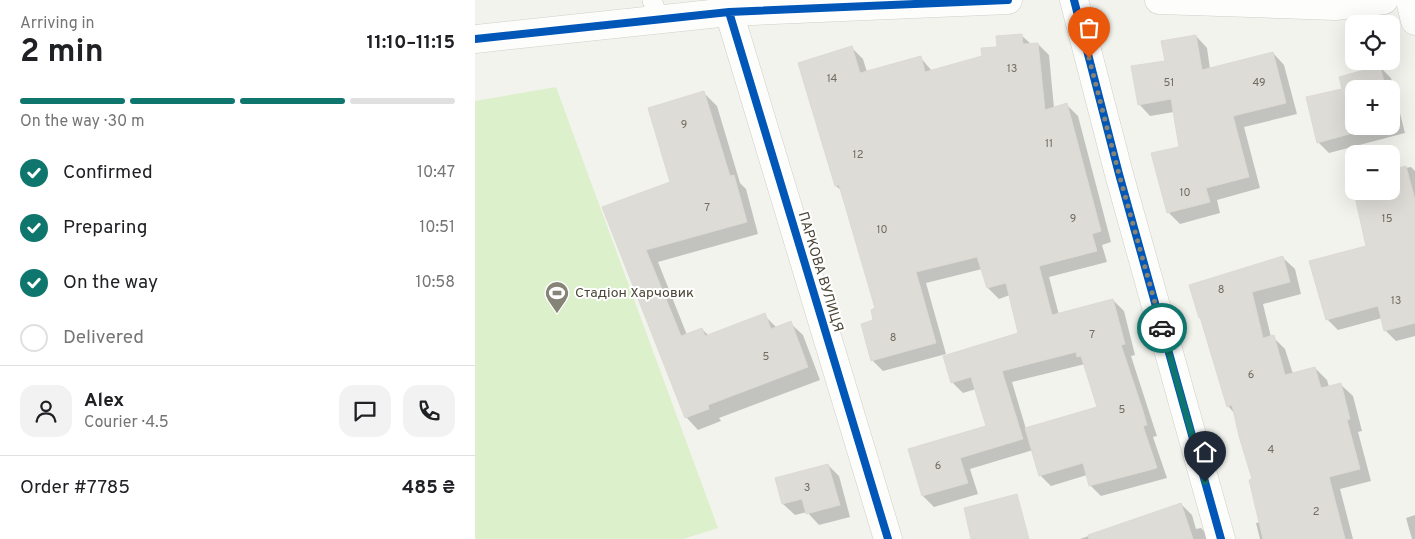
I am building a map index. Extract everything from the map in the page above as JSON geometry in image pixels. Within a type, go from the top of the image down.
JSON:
[{"type":"street","points":[[475,39],[655,10],[729,12],[1008,0]]},
{"type":"street","points":[[1074,0],[1119,174],[1221,539]]},
{"type":"street","points":[[1159,0],[1335,6],[1384,0]]},
{"type":"street","points":[[1410,0],[1415,20]]},
{"type":"street","name":"ПАРКОВА ВУЛИЦЯ","points":[[729,12],[888,539]]},
{"type":"green space","name":"Стадіон Харчовик","points":[[556,87],[718,528],[683,539],[475,539],[475,101]]},
{"type":"building","points":[[1022,34],[1023,44],[1038,43],[1045,110],[1067,103],[1101,231],[1092,234],[1097,251],[1039,266],[1052,315],[1113,299],[1125,344],[1121,345],[1143,411],[1147,425],[1143,426],[1157,468],[1089,486],[1083,463],[1039,476],[1025,428],[1097,407],[1081,356],[1077,357],[1076,352],[1002,371],[1023,439],[960,458],[968,483],[922,496],[908,449],[986,426],[971,377],[951,383],[943,356],[1018,333],[1006,283],[987,288],[977,257],[916,272],[936,343],[871,361],[861,324],[873,320],[871,310],[875,308],[839,185],[835,186],[798,63],[852,46],[860,73],[921,56],[925,72],[982,56],[981,48],[997,47],[996,36]]},
{"type":"building","points":[[1196,35],[1202,70],[1273,52],[1286,103],[1233,116],[1249,177],[1206,188],[1210,202],[1167,213],[1151,153],[1179,147],[1171,99],[1138,105],[1131,66],[1165,61],[1161,41]]},
{"type":"building","points":[[1365,70],[1381,70],[1384,80],[1345,80],[1346,135],[1317,143],[1306,97],[1342,89],[1339,77]]},
{"type":"building","points":[[704,91],[730,176],[734,175],[747,222],[646,250],[681,336],[702,328],[705,336],[765,313],[771,329],[791,321],[808,367],[708,405],[709,409],[685,418],[602,207],[670,182],[648,108]]},
{"type":"building","points":[[1406,166],[1415,200],[1415,323],[1384,331],[1378,306],[1326,320],[1309,261],[1366,246],[1356,200],[1400,200],[1400,168]]},
{"type":"building","points":[[1283,256],[1290,282],[1252,292],[1263,338],[1274,335],[1285,375],[1315,367],[1321,388],[1341,383],[1350,419],[1347,420],[1360,469],[1329,477],[1345,539],[1263,539],[1249,480],[1252,479],[1232,405],[1227,407],[1189,285]]},
{"type":"building","points":[[828,464],[840,505],[806,514],[802,499],[782,504],[775,478]]},
{"type":"building","points":[[1017,494],[1029,539],[971,539],[964,508]]},
{"type":"building","points":[[1181,503],[1193,539],[1089,539],[1088,535]]},
{"type":"cycle path","points":[[475,39],[729,12],[1008,0]]},
{"type":"cycle path","points":[[1074,0],[1119,174],[1221,539]]},
{"type":"cycle path","points":[[729,12],[888,539]]},
{"type":"way so far","points":[[1089,58],[1162,328]]},
{"type":"place","name":"Стадіон Харчовик","points":[[557,314]]},
{"type":"route","points":[[1162,328],[1205,482]]}]
